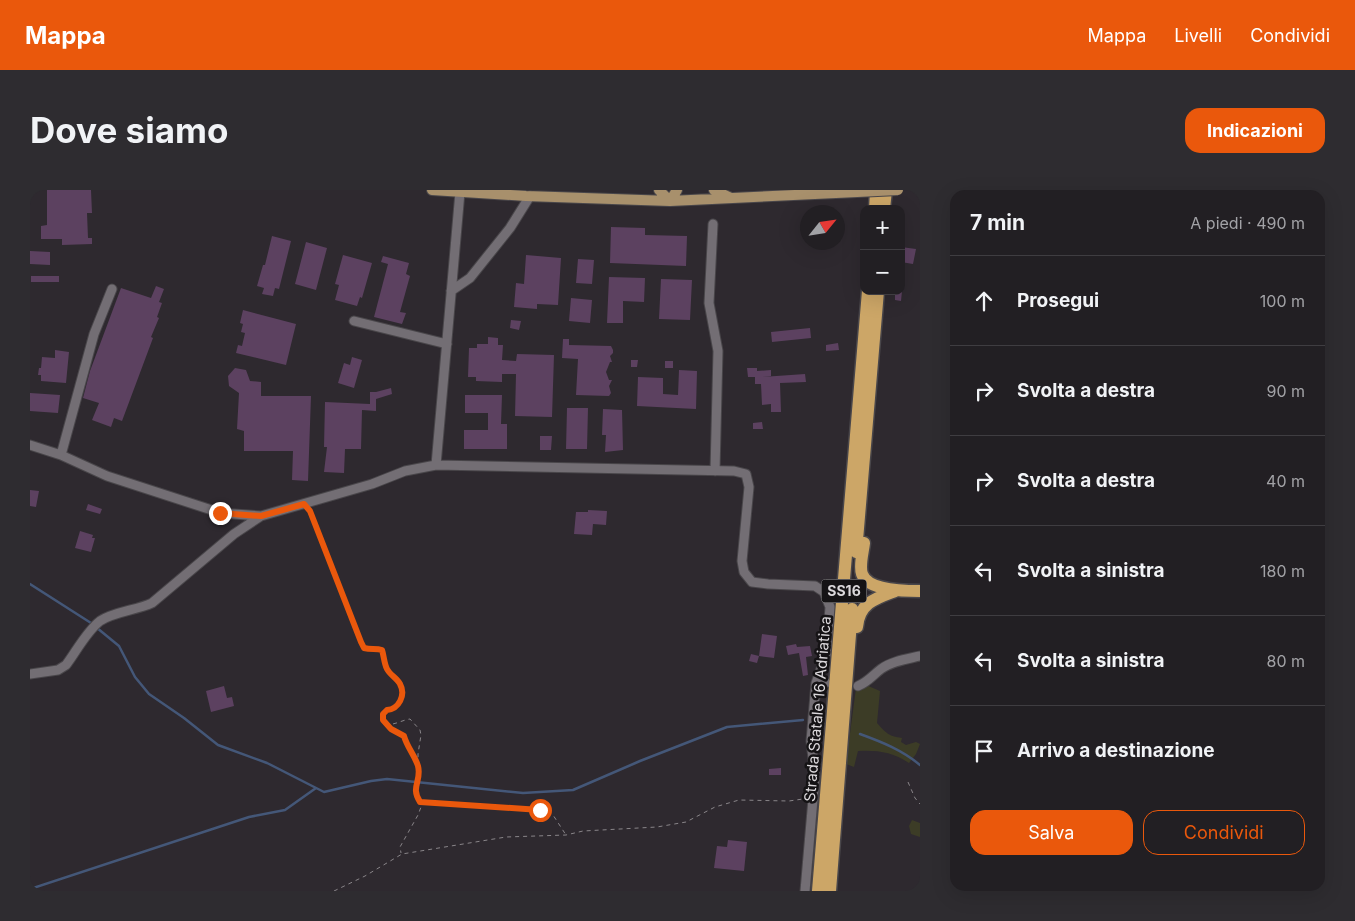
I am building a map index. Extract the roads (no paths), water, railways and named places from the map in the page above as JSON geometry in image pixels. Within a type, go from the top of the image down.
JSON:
[{"type":"highway","points":[[875,205],[876,190]]},
{"type":"highway","points":[[884,205],[886,190]]},
{"type":"highway","name":"Strada Statale 16 Adriatica","points":[[818,891],[868,295]]},
{"type":"highway","name":"Strada Statale 16 Adriatica","points":[[830,891],[878,295]]},
{"type":"highway","points":[[862,477],[867,500],[861,572],[865,580],[896,591],[920,591]]},
{"type":"highway","points":[[846,680],[854,658],[858,616],[863,608],[876,598],[896,591]]},
{"type":"main road","points":[[432,190],[670,201],[898,190]]},
{"type":"main road","points":[[571,197],[596,190]]},
{"type":"main road","points":[[660,190],[670,201]]},
{"type":"main road","points":[[670,201],[677,190]]},
{"type":"main road","points":[[714,190],[732,198]]},
{"type":"street","points":[[436,465],[460,192]]},
{"type":"street","points":[[451,291],[470,278],[510,228],[530,196]]},
{"type":"street","points":[[713,224],[709,303],[718,351],[715,470]]},
{"type":"street","points":[[61,455],[94,334],[112,290]]},
{"type":"street","points":[[354,321],[447,344]]},
{"type":"street","points":[[30,445],[61,455],[106,476],[220,513],[261,516]]},
{"type":"street","points":[[30,674],[58,670],[66,666],[100,621],[152,603],[234,534],[261,516],[372,484],[405,471],[436,465],[715,470],[746,474],[749,486],[742,561],[744,572],[752,582],[816,586],[824,592],[830,607],[826,655],[816,683],[811,741],[815,776],[814,796],[805,891]]},
{"type":"street","points":[[858,686],[866,683],[882,668],[892,663],[920,656]]},
{"type":"street","points":[[816,683],[826,684]]},
{"type":"waterway","points":[[30,584],[91,623],[119,646],[135,677],[149,694],[184,718],[218,745],[267,763],[324,792],[387,779],[523,793],[573,790],[727,727],[803,720]]},
{"type":"waterway","points":[[860,734],[892,747],[920,765]]},
{"type":"waterway","points":[[30,889],[249,817],[285,810],[316,788]]}]
